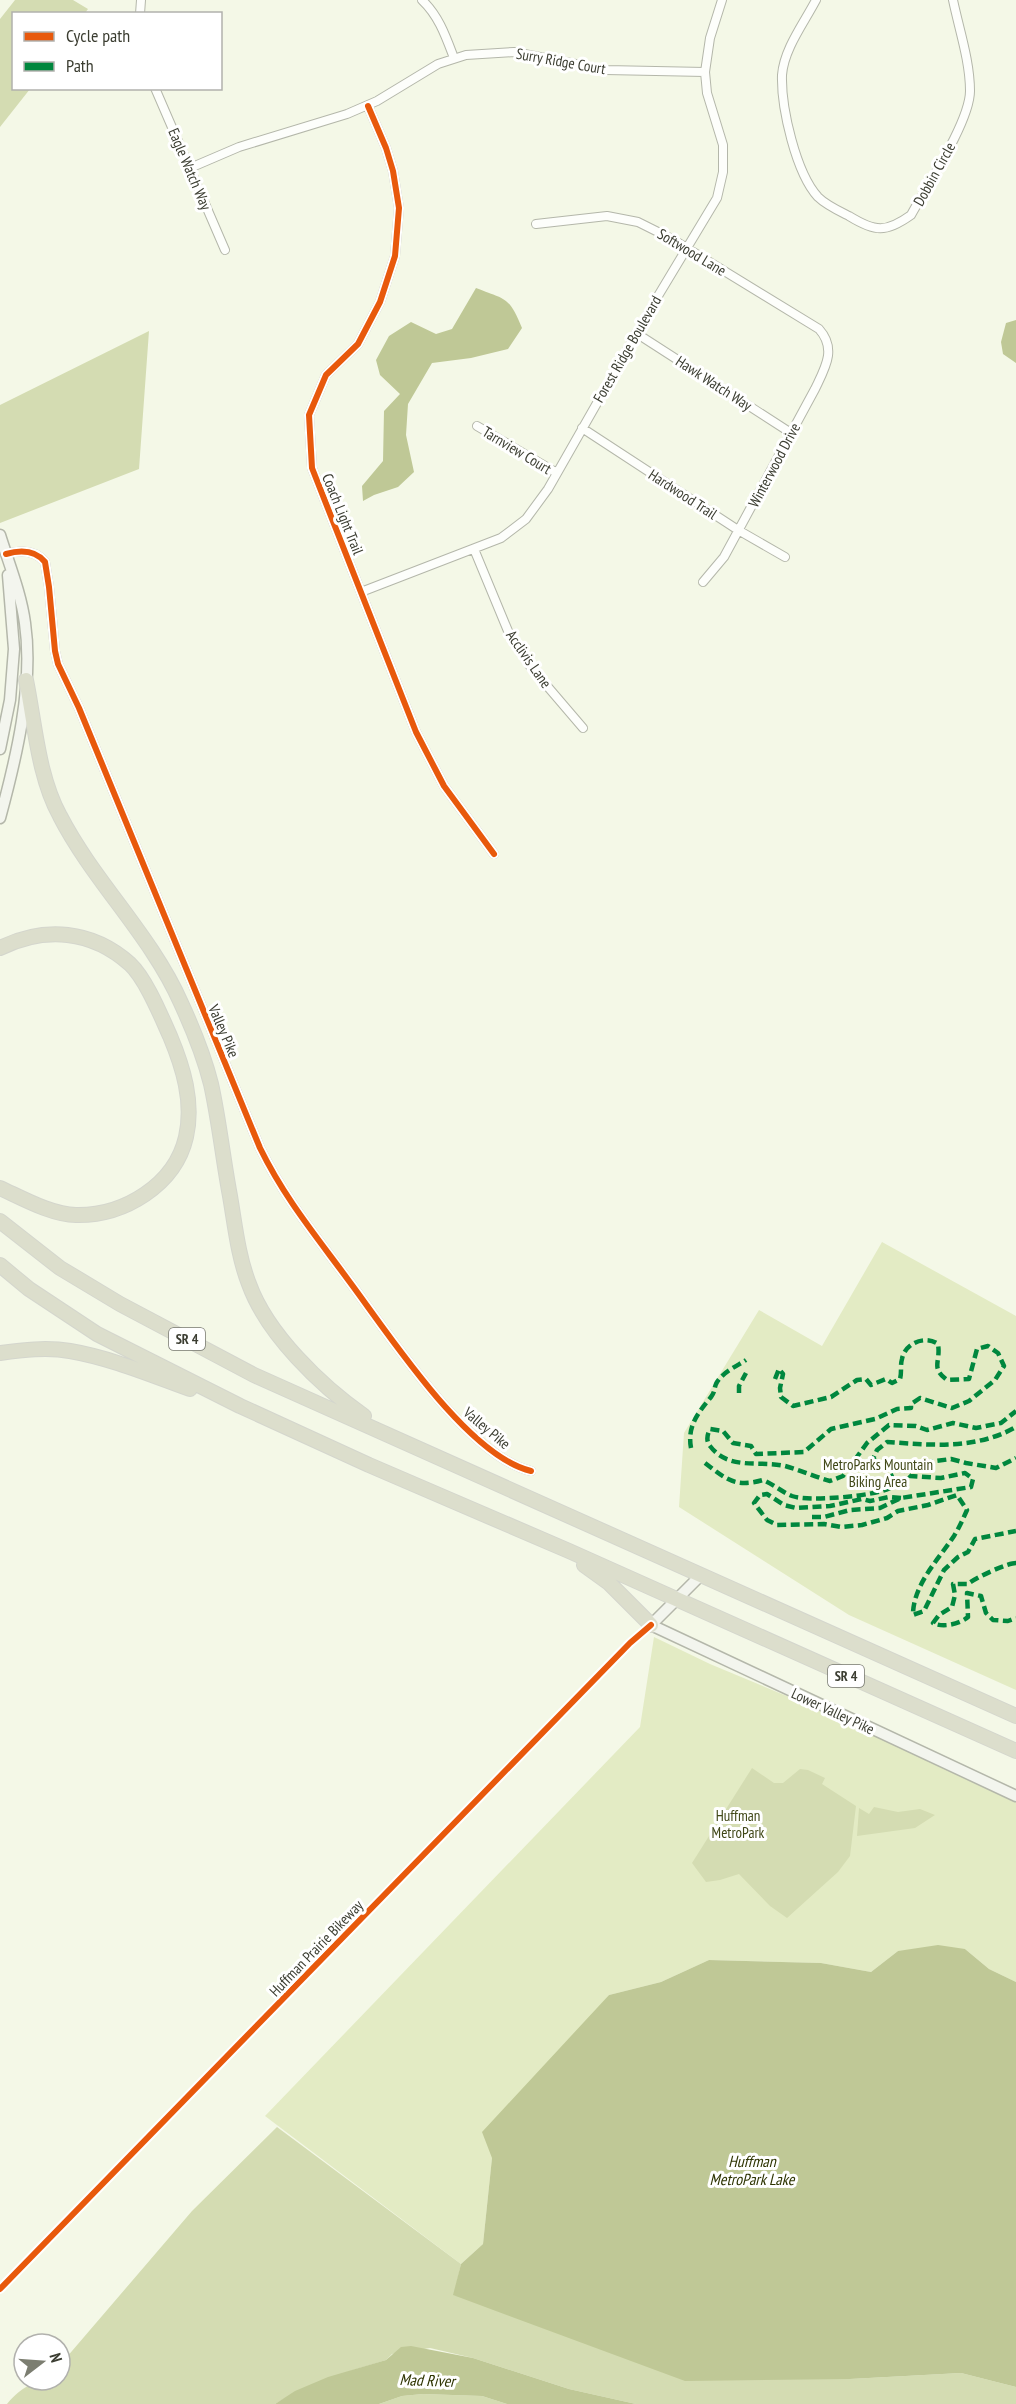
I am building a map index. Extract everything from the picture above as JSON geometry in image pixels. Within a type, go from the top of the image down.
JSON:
[{"type":"highway","points":[[26,680],[44,774],[59,815],[97,876],[150,948],[180,1000],[198,1042],[211,1083],[237,1241],[249,1285],[269,1321],[296,1356],[323,1385],[388,1433]]},
{"type":"highway","points":[[0,948],[33,936],[50,933],[68,934],[100,944],[132,965],[155,1002],[183,1067],[189,1106],[186,1137],[173,1168],[148,1192],[118,1210],[75,1215],[39,1206],[0,1188]]},
{"type":"highway","name":"SR 4","points":[[0,1221],[60,1268],[120,1304],[254,1375],[1016,1716]]},
{"type":"highway","name":"SR 4","points":[[0,1265],[29,1289],[97,1334],[240,1406],[369,1466],[569,1551],[1016,1751]]},
{"type":"highway","points":[[0,1353],[25,1349],[69,1351],[110,1361],[240,1406]]},
{"type":"highway","points":[[569,1551],[609,1583],[651,1625]]},
{"type":"street","points":[[422,0],[434,13],[442,27],[454,58]]},
{"type":"street","name":"Forest Ridge Boulevard","points":[[361,592],[501,538],[526,519],[556,473],[717,198],[723,172],[723,145],[707,93],[705,72],[710,38],[722,0]]},
{"type":"street","name":"Dobbin Circle","points":[[816,0],[784,61],[783,93],[795,153],[808,185],[820,199],[867,227],[877,230],[900,223],[911,215],[963,121],[970,93],[970,80],[953,0]]},
{"type":"street","name":"Surry Ridge Court","points":[[190,168],[238,147],[368,106],[438,64],[454,58],[487,52],[514,52],[606,70],[705,72]]},
{"type":"street","name":"Eagle Watch Way","points":[[156,90],[225,250]]},
{"type":"street","name":"Coach Light Trail","points":[[368,106],[393,171],[399,208],[395,256],[380,302],[358,344],[326,375],[309,415],[312,468],[416,732],[444,786],[494,854]]},
{"type":"street","name":"Softwood Lane","points":[[536,224],[591,216],[625,218],[654,229],[819,329],[828,342]]},
{"type":"street","name":"Hawk Watch Way","points":[[636,333],[791,433]]},
{"type":"street","name":"Winterwood Drive","points":[[703,582],[724,557],[791,433],[828,361],[828,342]]},
{"type":"street","name":"Tarnview Court","points":[[477,426],[556,473]]},
{"type":"street","name":"Hardwood Trail","points":[[582,428],[738,530],[785,557]]},
{"type":"street","points":[[0,535],[18,591],[25,624],[26,680],[16,756],[0,818]]},
{"type":"street","name":"Acclivis Lane","points":[[474,549],[508,631],[530,666],[582,728]]},
{"type":"street","name":"Valley Pike","points":[[6,554],[23,551],[45,562],[58,664],[79,708],[260,1148],[276,1179],[308,1227],[447,1410],[493,1451],[508,1461],[531,1471]]},
{"type":"street","points":[[0,749],[10,700],[14,650],[6,554]]},
{"type":"street","points":[[651,1625],[701,1575]]},
{"type":"street","name":"Lower Valley Pike","points":[[651,1625],[1016,1796]]},
{"type":"green space","points":[[15,0],[73,0],[88,9],[86,12],[12,12],[12,90],[29,90],[0,127],[0,19]]},
{"type":"green space","points":[[149,331],[139,469],[0,523],[0,405]]},
{"type":"green space","name":"MetroParks Mountain Biking Area","points":[[882,1242],[1016,1316],[1016,1690],[849,1615],[679,1507],[684,1433],[759,1310],[822,1346]]},
{"type":"green space","name":"Huffman MetroPark","points":[[654,1637],[710,1664],[1016,1792],[1016,1982],[989,1969],[965,1949],[898,1951],[871,1972],[821,1963],[709,1960],[661,1982],[609,1995],[492,2158],[483,2244],[461,2264],[265,2116],[640,1727]]},
{"type":"green space","points":[[752,1768],[774,1783],[783,1783],[800,1769],[808,1770],[825,1778],[822,1784],[856,1806],[850,1856],[838,1872],[787,1918],[770,1906],[739,1874],[706,1882],[692,1863]]},
{"type":"green space","points":[[874,1807],[898,1812],[920,1809],[935,1815],[915,1828],[857,1836],[859,1808],[869,1814]]},
{"type":"green space","points":[[277,2127],[461,2264],[454,2295],[850,2379],[961,2373],[1016,2387],[1016,2404],[636,2404],[569,2389],[473,2358],[430,2348],[392,2354],[386,2360],[315,2384],[275,2404],[7,2404],[19,2392],[72,2392],[72,2351],[192,2211]]},
{"type":"green space","points":[[423,2394],[482,2396],[507,2404],[379,2404],[402,2396]]},
{"type":"water","points":[[476,288],[510,304],[522,328],[508,349],[471,358],[432,363],[408,404],[406,435],[414,472],[398,487],[363,501],[362,486],[383,461],[384,411],[400,394],[380,375],[376,360],[389,336],[411,322],[436,334],[452,329]]},
{"type":"water","points":[[1016,320],[1016,363],[1003,354],[1001,342],[1006,323]]},
{"type":"water","name":"Huffman MetroPark Lake","points":[[938,1945],[965,1949],[989,1969],[1016,1982],[1016,2387],[961,2373],[850,2379],[685,2381],[453,2295],[461,2264],[483,2244],[492,2158],[482,2132],[609,1995],[661,1982],[709,1960],[821,1963],[871,1972],[898,1951]]},
{"type":"water","name":"Mad River","points":[[411,2346],[473,2358],[569,2389],[636,2404],[507,2404],[482,2396],[423,2394],[402,2396],[379,2404],[275,2404],[295,2391],[328,2377],[386,2360],[401,2347]]},
{"type":"marked path","points":[[775,1379],[779,1369],[783,1374],[781,1397],[793,1406],[831,1397],[857,1380],[866,1379],[871,1385],[886,1379],[892,1383],[900,1379],[902,1359],[907,1349],[916,1342],[927,1340],[938,1344],[937,1368],[947,1380],[969,1379],[977,1349],[988,1346],[998,1353],[1004,1366],[995,1380],[969,1401],[952,1408],[920,1398],[911,1404],[911,1408],[897,1409],[875,1419],[831,1429],[804,1452],[756,1454],[751,1446],[733,1443],[723,1431],[710,1429],[708,1442],[718,1454],[735,1462],[785,1466],[830,1481],[843,1476],[867,1443],[889,1425],[916,1426],[927,1430],[953,1423],[976,1428],[1001,1423],[1016,1411]]},
{"type":"marked path","points":[[691,1448],[692,1426],[712,1395],[718,1380],[746,1360]]},
{"type":"marked path","points":[[739,1393],[739,1386],[746,1373]]},
{"type":"marked path","points":[[705,1463],[731,1481],[745,1483],[763,1480],[800,1498],[857,1496],[890,1488],[893,1479],[889,1470],[873,1459],[877,1450],[887,1442],[937,1445],[969,1443],[1016,1427]]},
{"type":"marked path","points":[[812,1517],[824,1517],[850,1510],[880,1508],[901,1498],[971,1487],[973,1479],[965,1473],[941,1478],[910,1476],[903,1469],[906,1465],[951,1459],[996,1468],[1016,1458]]},
{"type":"marked path","points":[[901,1498],[889,1497],[870,1501],[862,1499],[830,1506],[796,1508],[784,1505],[767,1494],[760,1495],[754,1503],[767,1520],[777,1525],[824,1524],[841,1527],[862,1525],[887,1518],[898,1511],[928,1505],[957,1495],[967,1510],[954,1536],[922,1583],[917,1593],[913,1615],[924,1611],[944,1570],[958,1557],[968,1552],[975,1539],[1016,1531]]},
{"type":"marked path","points":[[1016,1563],[991,1571],[968,1584],[953,1584],[955,1595],[952,1607],[939,1615],[933,1623],[951,1624],[961,1622],[968,1617],[967,1593],[981,1596],[986,1613],[993,1620],[1008,1621],[1016,1618]]},
{"type":"cycle path","points":[[368,106],[393,171],[399,208],[395,256],[380,302],[358,344],[326,375],[309,415],[312,468],[416,732],[444,786],[494,854]]},
{"type":"cycle path","points":[[6,554],[27,552],[37,555],[45,562],[58,664],[79,708],[260,1148],[270,1167],[302,1217],[431,1390],[481,1442],[506,1461],[531,1471]]},
{"type":"cycle path","name":"Huffman Prairie Bikeway","points":[[0,2289],[630,1643],[651,1625]]}]
